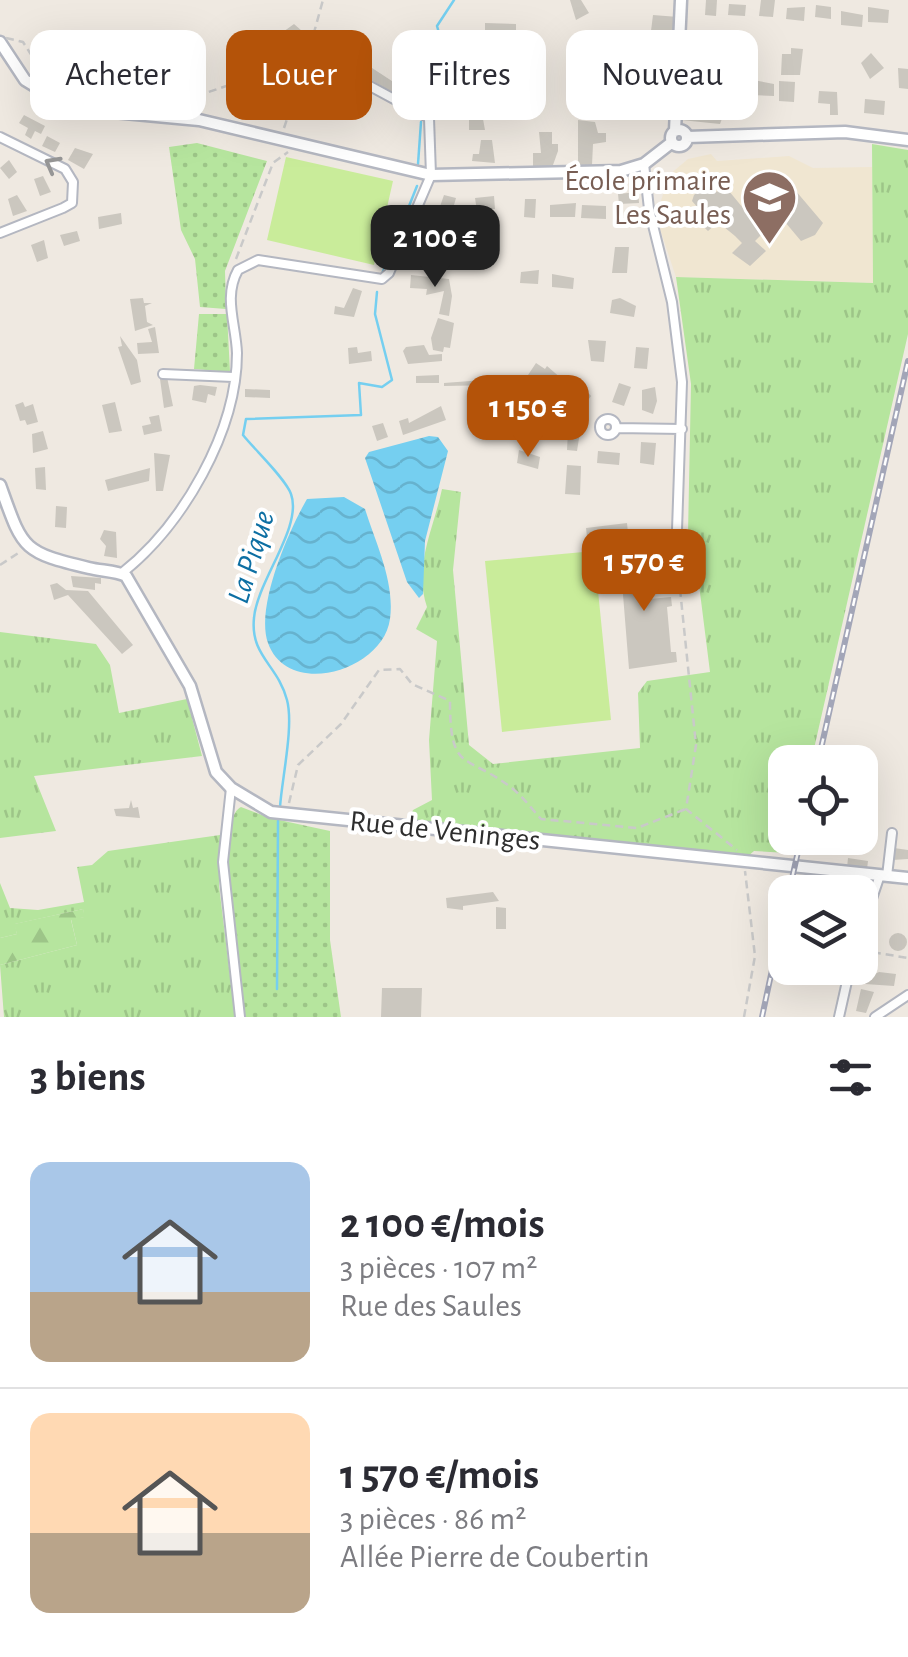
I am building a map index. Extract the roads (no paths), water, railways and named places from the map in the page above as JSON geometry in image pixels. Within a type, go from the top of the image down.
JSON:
[{"type":"street","points":[[0,40],[25,80],[71,108],[199,120],[431,175],[595,174],[644,164],[671,143],[675,131],[681,0]]},
{"type":"street","points":[[122,572],[159,534],[204,467],[224,424],[236,353],[230,295],[238,270],[258,260],[382,279],[389,273],[431,175],[429,118],[372,85]]},
{"type":"street","points":[[675,131],[687,137],[845,132],[908,140]]},
{"type":"street","points":[[0,137],[65,170],[75,192],[72,202],[63,208],[0,233]]},
{"type":"street","points":[[671,143],[682,146],[687,137]]},
{"type":"street","points":[[644,164],[649,208],[672,302],[682,382],[679,582]]},
{"type":"street","points":[[163,374],[233,377]]},
{"type":"street","points":[[616,428],[682,429]]},
{"type":"street","points":[[0,485],[27,547],[51,559],[122,572],[149,611],[190,686],[216,772],[231,788],[223,862],[240,1017]]},
{"type":"street","name":"Rue de Veninges","points":[[231,788],[271,812],[286,814],[908,878]]},
{"type":"street","points":[[878,890],[892,833]]},
{"type":"street","points":[[839,1017],[846,985]]},
{"type":"street","points":[[875,1017],[908,995]]},
{"type":"water","points":[[438,437],[448,451],[425,541],[423,594],[419,598],[407,582],[365,458],[369,452]]},
{"type":"water","points":[[344,497],[365,509],[387,577],[390,619],[384,637],[371,653],[354,664],[314,674],[295,670],[279,660],[268,643],[265,628],[270,590],[283,549],[307,499]]},
{"type":"waterway","name":"La Pique","points":[[438,30],[454,0]]},
{"type":"waterway","name":"La Pique","points":[[418,164],[421,122]]},
{"type":"waterway","name":"La Pique","points":[[382,274],[417,186]]},
{"type":"waterway","name":"La Pique","points":[[280,807],[289,711],[283,688],[256,642],[254,618],[291,522],[293,507],[283,480],[243,435],[246,419],[361,415],[359,383],[382,387],[392,380],[375,314],[377,292]]},
{"type":"waterway","name":"La Pique","points":[[277,989],[278,821]]},
{"type":"railway","points":[[822,745],[908,361]]},
{"type":"railway","points":[[793,875],[797,855]]},
{"type":"railway","points":[[762,1017],[769,985]]},
{"type":"place","name":"École primaire Les Saules","points":[[770,247]]}]
